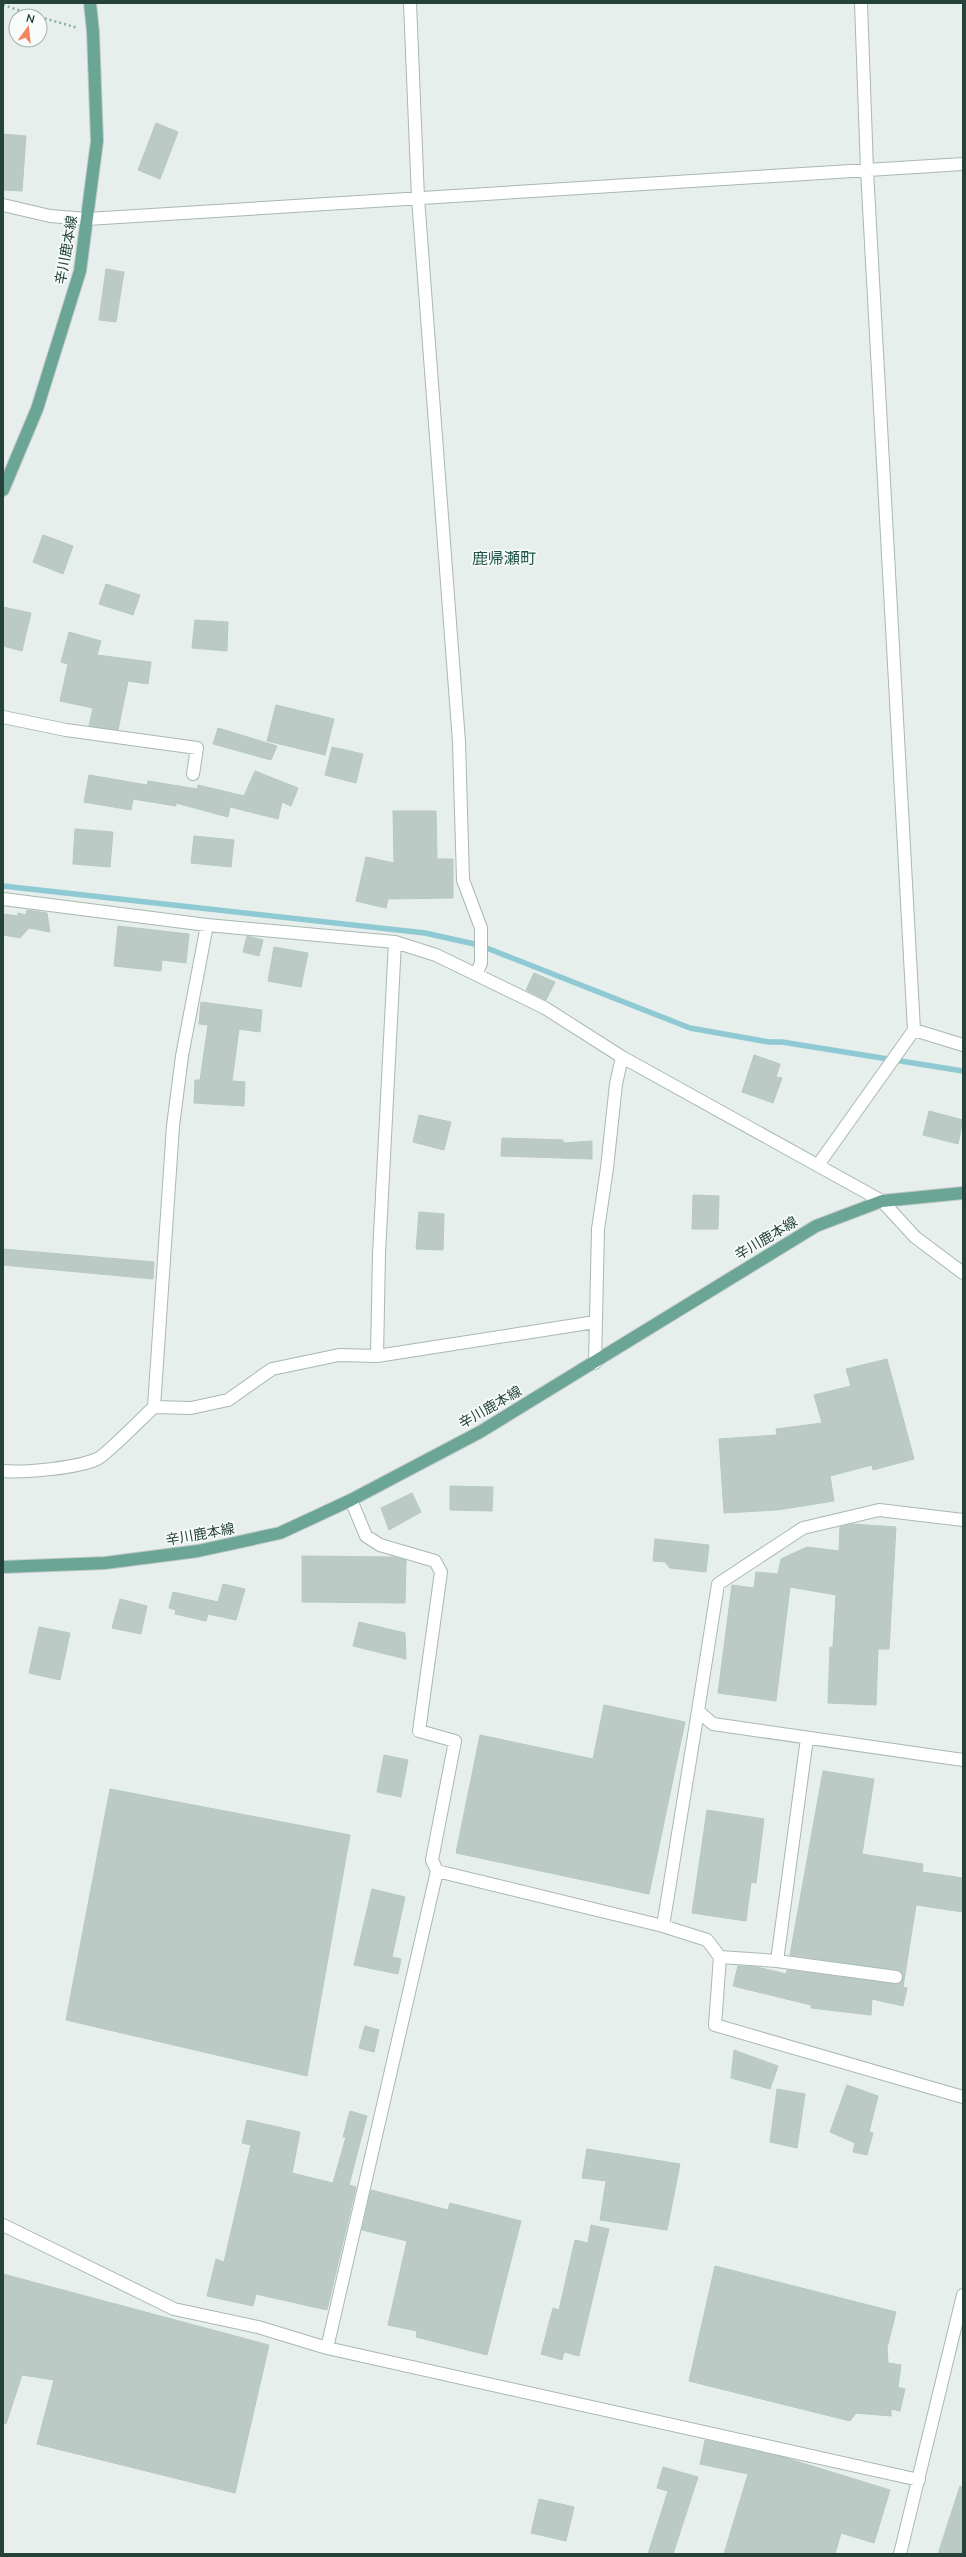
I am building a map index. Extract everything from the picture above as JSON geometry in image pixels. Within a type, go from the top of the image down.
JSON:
[{"type":"main road","name":"辛川鹿本線","points":[[3,490],[37,409],[80,271],[97,141],[94,32],[90,3]]},
{"type":"main road","name":"辛川鹿本線","points":[[3,1567],[105,1563],[198,1551],[280,1533],[351,1500],[420,1462],[480,1432],[595,1363],[702,1294],[816,1226],[882,1201],[963,1193]]},
{"type":"street","points":[[410,3],[418,198],[459,742],[463,880],[481,928],[480,963],[476,974]]},
{"type":"street","points":[[818,1165],[914,1030],[867,170],[860,3]]},
{"type":"street","points":[[3,205],[50,216],[88,219],[963,164]]},
{"type":"street","points":[[3,717],[66,730],[197,748],[193,774]]},
{"type":"street","points":[[3,899],[208,925],[394,942],[436,955],[545,1008],[622,1057],[882,1201],[915,1237],[963,1273]]},
{"type":"street","points":[[3,1471],[17,1472],[56,1467],[98,1459],[154,1407],[173,1126],[183,1049],[208,925]]},
{"type":"street","points":[[377,1356],[379,1254],[394,942]]},
{"type":"street","points":[[914,1030],[963,1045]]},
{"type":"street","points":[[595,1363],[598,1229],[607,1168],[616,1084],[622,1057]]},
{"type":"street","points":[[154,1407],[191,1408],[228,1400],[272,1369],[338,1355],[377,1356],[595,1322]]},
{"type":"street","points":[[327,2348],[437,1871],[432,1860],[455,1741],[419,1731],[441,1572],[435,1561],[380,1545],[366,1536],[351,1500]]},
{"type":"street","points":[[663,1926],[718,1584],[803,1528],[879,1510],[963,1520]]},
{"type":"street","points":[[698,1711],[712,1724],[963,1760]]},
{"type":"street","points":[[777,1961],[807,1738]]},
{"type":"street","points":[[437,1871],[663,1926],[707,1940],[720,1957],[715,2025],[963,2097]]},
{"type":"street","points":[[720,1957],[777,1961],[896,1977]]},
{"type":"street","points":[[3,2225],[174,2309],[258,2327],[327,2348],[919,2480]]},
{"type":"street","points":[[900,2554],[963,2295]]},
{"type":"path","points":[[48,19],[94,32]]},
{"type":"building","points":[[156,123],[178,132],[160,179],[138,170]]},
{"type":"building","points":[[3,134],[26,136],[22,191],[3,190]]},
{"type":"building","points":[[106,269],[124,272],[116,322],[99,320]]},
{"type":"building","points":[[43,535],[73,546],[63,574],[33,562]]},
{"type":"building","points":[[106,584],[140,595],[133,615],[99,604]]},
{"type":"building","points":[[3,607],[31,613],[22,651],[3,646]]},
{"type":"building","points":[[195,620],[228,622],[227,651],[192,648]]},
{"type":"building","points":[[69,632],[101,641],[97,655],[151,662],[148,684],[128,681],[118,730],[89,726],[93,708],[60,701],[68,664],[61,662]]},
{"type":"building","points":[[276,705],[334,719],[325,755],[267,741]]},
{"type":"building","points":[[218,728],[277,746],[271,760],[213,744]]},
{"type":"building","points":[[332,747],[363,754],[356,783],[325,775]]},
{"type":"building","points":[[255,771],[298,788],[291,806],[282,802],[278,819],[230,807],[228,817],[176,803],[176,806],[133,799],[131,810],[84,802],[89,775],[147,785],[148,781],[197,789],[198,785],[244,796]]},
{"type":"building","points":[[393,811],[436,811],[437,859],[453,859],[453,898],[388,899],[386,908],[356,901],[366,857],[394,863]]},
{"type":"building","points":[[75,829],[113,832],[110,867],[73,864]]},
{"type":"building","points":[[194,836],[234,840],[231,867],[191,863]]},
{"type":"building","points":[[27,910],[47,913],[50,932],[29,928],[20,938],[3,935],[3,914],[18,916],[18,913],[26,915]]},
{"type":"building","points":[[118,926],[189,934],[186,963],[162,960],[161,971],[114,966]]},
{"type":"building","points":[[247,936],[263,940],[259,956],[243,952]]},
{"type":"building","points":[[274,947],[308,953],[301,987],[268,981]]},
{"type":"building","points":[[534,973],[555,982],[546,1000],[526,990]]},
{"type":"building","points":[[201,1002],[262,1010],[260,1032],[239,1029],[232,1081],[245,1082],[244,1106],[194,1103],[195,1080],[200,1080],[208,1025],[199,1024]]},
{"type":"building","points":[[754,1055],[780,1064],[776,1077],[782,1078],[773,1103],[742,1092]]},
{"type":"building","points":[[929,1111],[963,1120],[958,1144],[923,1135]]},
{"type":"building","points":[[419,1115],[451,1122],[444,1150],[413,1142]]},
{"type":"building","points":[[502,1138],[563,1140],[563,1143],[592,1141],[592,1159],[501,1156]]},
{"type":"building","points":[[693,1195],[719,1196],[718,1229],[692,1229]]},
{"type":"building","points":[[419,1212],[444,1214],[443,1250],[416,1249]]},
{"type":"building","points":[[3,1249],[154,1262],[153,1279],[3,1265]]},
{"type":"building","points":[[887,1359],[914,1459],[873,1470],[872,1465],[830,1476],[834,1501],[777,1510],[724,1513],[719,1439],[777,1435],[776,1429],[822,1423],[814,1395],[851,1386],[846,1369]]},
{"type":"building","points":[[450,1486],[493,1487],[492,1511],[450,1510]]},
{"type":"building","points":[[412,1493],[421,1512],[389,1530],[381,1508]]},
{"type":"building","points":[[852,1524],[896,1527],[889,1649],[878,1649],[876,1705],[828,1703],[830,1647],[833,1647],[836,1595],[790,1587],[776,1701],[718,1693],[732,1585],[754,1588],[756,1572],[778,1574],[781,1559],[807,1547],[839,1551],[840,1527]]},
{"type":"building","points":[[655,1539],[709,1545],[706,1572],[670,1568],[665,1562],[653,1561]]},
{"type":"building","points":[[302,1556],[394,1557],[406,1560],[405,1603],[302,1602]]},
{"type":"building","points":[[223,1584],[245,1589],[236,1620],[208,1614],[206,1621],[175,1614],[176,1610],[169,1608],[173,1592],[218,1602]]},
{"type":"building","points":[[120,1599],[147,1606],[141,1634],[112,1628]]},
{"type":"building","points":[[359,1622],[405,1633],[406,1659],[353,1646]]},
{"type":"building","points":[[39,1627],[70,1633],[60,1680],[29,1673]]},
{"type":"building","points":[[604,1705],[685,1722],[649,1894],[456,1853],[480,1735],[593,1759]]},
{"type":"building","points":[[384,1755],[408,1760],[401,1797],[377,1792]]},
{"type":"building","points":[[823,1771],[874,1779],[862,1854],[923,1864],[922,1872],[963,1878],[963,1912],[916,1905],[903,1987],[907,1988],[903,2006],[872,1999],[871,2015],[811,2008],[811,2005],[733,1986],[738,1966],[757,1967],[786,1974],[787,1970],[895,1984],[899,1984],[903,1978],[903,1974],[897,1970],[790,1955]]},
{"type":"building","points":[[110,1789],[350,1835],[307,2076],[66,2020]]},
{"type":"building","points":[[707,1810],[764,1819],[756,1883],[751,1882],[746,1921],[692,1913]]},
{"type":"building","points":[[372,1889],[405,1897],[392,1957],[401,1959],[398,1974],[354,1965]]},
{"type":"building","points":[[365,2026],[379,2030],[374,2052],[359,2048]]},
{"type":"building","points":[[734,2050],[778,2066],[770,2089],[731,2078]]},
{"type":"building","points":[[847,2085],[878,2096],[869,2132],[873,2133],[867,2155],[853,2152],[855,2143],[830,2132]]},
{"type":"building","points":[[777,2089],[805,2094],[797,2148],[770,2142]]},
{"type":"building","points":[[350,2111],[367,2116],[349,2185],[356,2187],[327,2310],[256,2294],[253,2306],[207,2296],[216,2259],[224,2262],[251,2145],[242,2143],[247,2120],[300,2132],[292,2173],[333,2183],[346,2137],[343,2137]]},
{"type":"building","points":[[587,2149],[680,2164],[667,2230],[600,2220],[606,2181],[582,2178]]},
{"type":"building","points":[[371,2190],[448,2210],[450,2203],[521,2221],[487,2355],[416,2337],[417,2331],[388,2325],[407,2241],[362,2230]]},
{"type":"building","points":[[591,2225],[609,2229],[579,2356],[564,2352],[562,2360],[541,2354],[553,2308],[559,2310],[575,2240],[588,2243]]},
{"type":"building","points":[[715,2266],[896,2312],[887,2348],[888,2363],[901,2365],[898,2387],[905,2389],[900,2411],[891,2409],[891,2416],[856,2413],[850,2421],[689,2381]]},
{"type":"building","points":[[3,2274],[269,2345],[235,2493],[37,2444],[54,2380],[22,2375],[6,2424],[3,2423]]},
{"type":"building","points":[[705,2440],[783,2457],[890,2490],[874,2543],[841,2533],[835,2554],[724,2554],[748,2474],[700,2464]]},
{"type":"building","points":[[663,2467],[698,2477],[673,2554],[648,2554],[668,2491],[657,2488]]},
{"type":"building","points":[[960,2486],[963,2487],[963,2554],[938,2554]]},
{"type":"building","points":[[539,2499],[574,2507],[566,2541],[531,2533]]},
{"type":"waterway","points":[[3,886],[425,933],[479,945],[690,1028],[769,1042],[782,1042],[963,1071]]},
{"type":"district","name":"鹿帰瀬町","points":[[504,558]]}]
